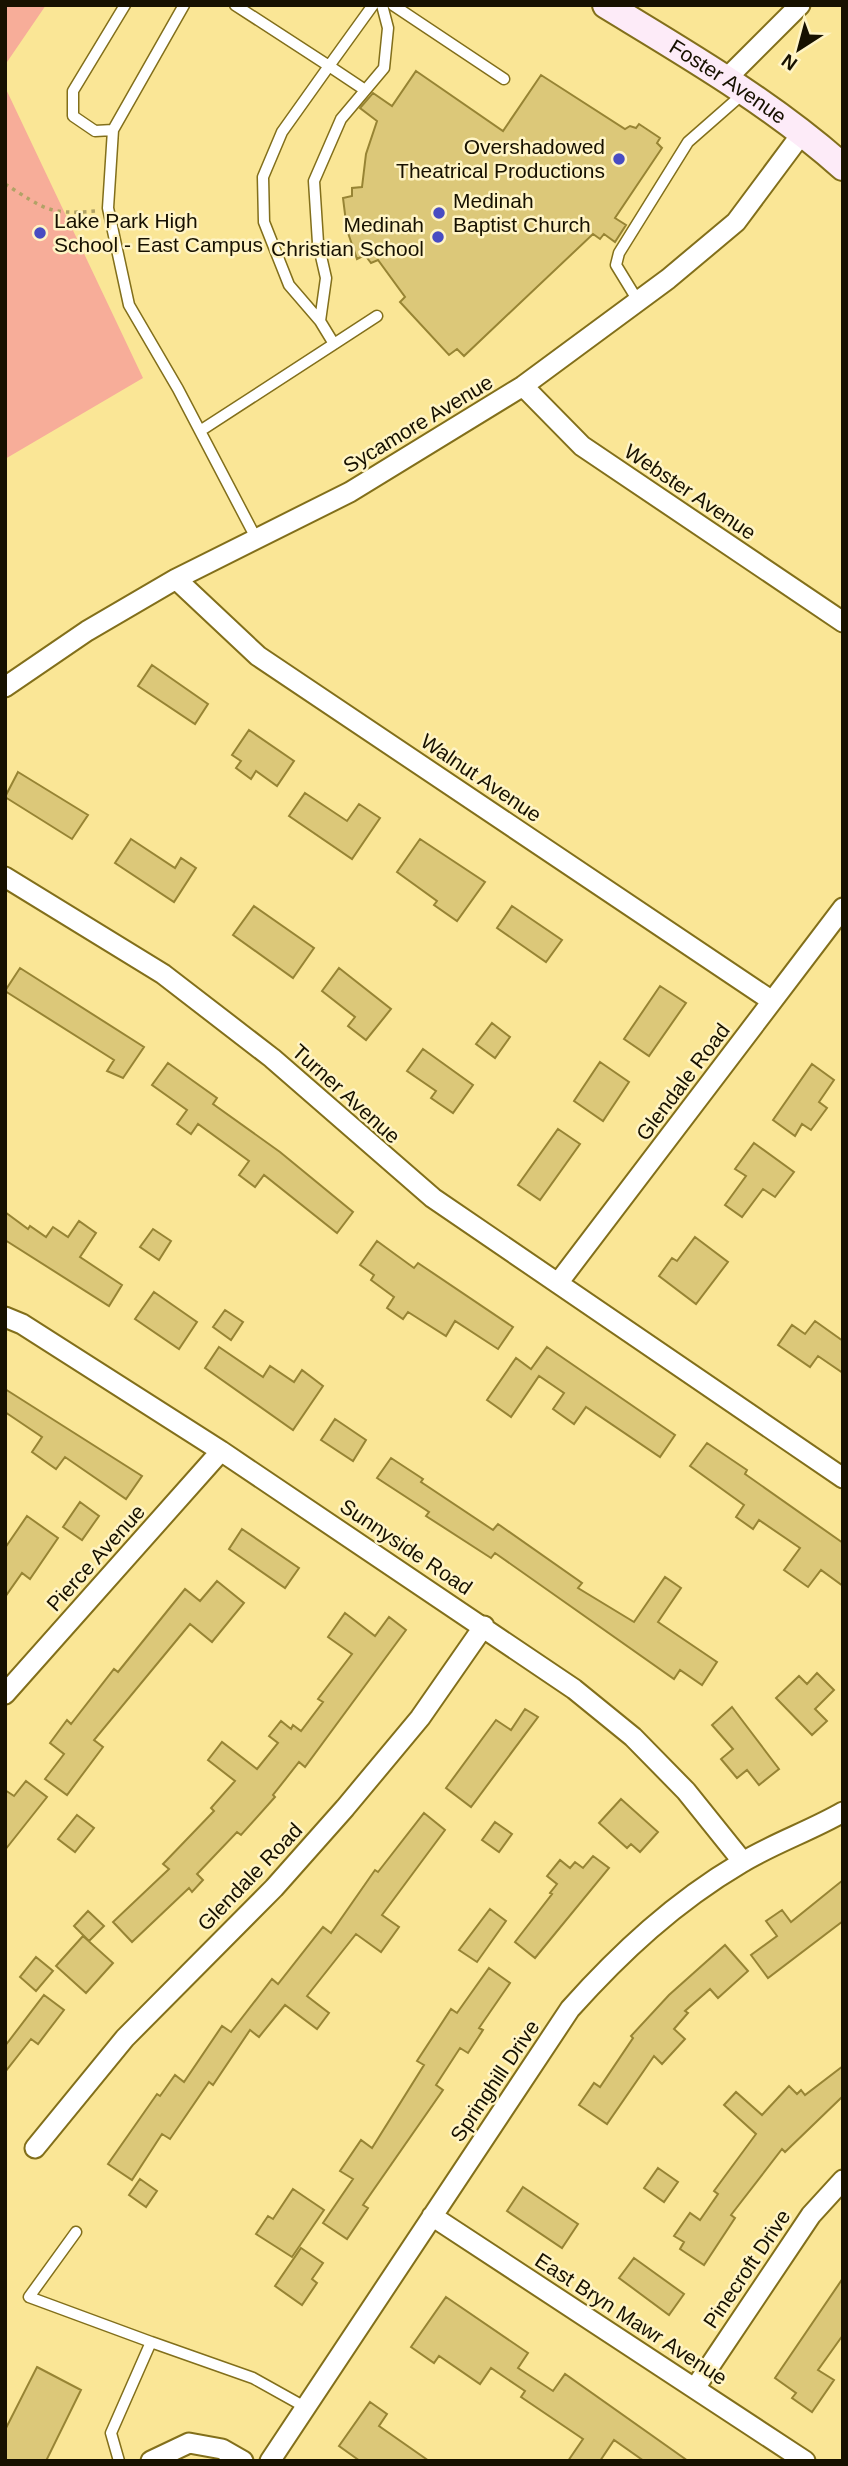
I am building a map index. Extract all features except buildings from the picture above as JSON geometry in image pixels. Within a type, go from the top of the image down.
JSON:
[{"type":"street","name":"Foster Avenue","points":[[606,5],[736,86],[803,132],[843,167]]},
{"type":"street","points":[[736,86],[800,5]]},
{"type":"street","name":"Sycamore Avenue","points":[[5,687],[87,631],[176,579],[350,492],[523,386],[638,301],[736,222],[803,132]]},
{"type":"street","name":"Webster Avenue","points":[[523,386],[582,446],[843,622]]},
{"type":"street","name":"Walnut Avenue","points":[[176,579],[258,656],[772,1001]]},
{"type":"street","name":"Turner Avenue","points":[[5,877],[163,974],[272,1058],[433,1198],[843,1478]]},
{"type":"street","name":"Glendale Road","points":[[558,1283],[843,908]]},
{"type":"street","name":"Sunnyside Road","points":[[5,1317],[22,1325],[221,1451],[484,1626],[573,1689],[633,1737],[686,1791],[743,1862]]},
{"type":"street","name":"Pierce Avenue","points":[[5,1694],[221,1451]]},
{"type":"street","name":"Glendale Road","points":[[35,2148],[125,2038],[274,1888],[345,1808],[420,1718],[484,1626]]},
{"type":"street","name":"Springhill Drive","points":[[270,2461],[570,2009],[615,1959],[664,1916],[743,1862],[843,1812]]},
{"type":"street","name":"Pinecroft Drive","points":[[695,2388],[811,2216],[843,2180]]},
{"type":"street","name":"East Bryn Mawr Avenue","points":[[432,2216],[805,2461]]},
{"type":"street","points":[[151,2461],[189,2443],[222,2449],[243,2461]]},
{"type":"lane","points":[[113,130],[96,131],[73,116],[73,92],[125,5]]},
{"type":"lane","points":[[184,5],[113,130],[109,210],[129,305],[257,540]]},
{"type":"lane","points":[[235,5],[365,90]]},
{"type":"lane","points":[[334,344],[320,321],[289,285],[264,222],[263,177],[282,132],[373,5]]},
{"type":"lane","points":[[320,321],[326,278],[318,243],[314,181],[341,119],[384,68],[388,28],[382,5]]},
{"type":"lane","points":[[393,5],[504,79]]},
{"type":"lane","points":[[638,301],[616,265],[619,253],[688,142],[736,86]]},
{"type":"lane","points":[[200,431],[377,316]]},
{"type":"lane","points":[[76,2232],[29,2297],[253,2378],[305,2407]]},
{"type":"lane","points":[[119,2461],[111,2433],[151,2342]]},
{"type":"path","points":[[5,184],[43,208],[62,214],[109,210]]},
{"type":"shaded area","points":[[5,5],[46,5],[5,65]]},
{"type":"shaded area","name":"Lake Park High School - East Campus","points":[[5,87],[143,378],[5,459]]},
{"type":"place","name":"Overshadowed Theatrical Productions","points":[[619,159]]},
{"type":"place","name":"Medinah Baptist Church","points":[[439,213]]},
{"type":"place","name":"Lake Park High School - East Campus","points":[[40,233]]},
{"type":"place","name":"Medinah Christian School","points":[[438,237]]}]
